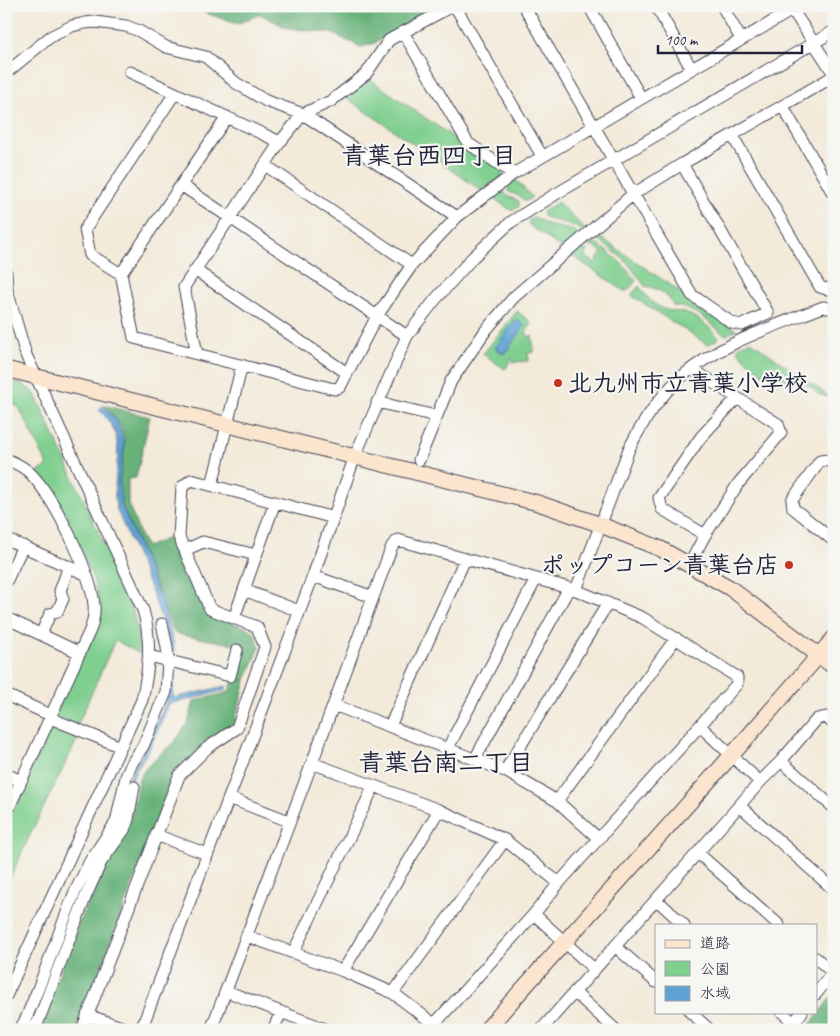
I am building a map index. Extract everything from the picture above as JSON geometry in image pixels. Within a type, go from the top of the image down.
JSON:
[{"type":"street","points":[[197,354],[184,286],[280,142],[303,114],[331,100],[366,74],[389,40],[454,6],[542,156]]},
{"type":"street","points":[[524,6],[692,296],[732,323],[742,325],[768,313],[682,164]]},
{"type":"street","points":[[589,6],[641,98]]},
{"type":"street","points":[[656,6],[692,68]]},
{"type":"street","points":[[722,6],[741,38]]},
{"type":"street","points":[[227,117],[121,274],[134,338],[334,389],[340,387],[377,316],[412,265],[457,218],[513,174],[794,7],[813,44],[834,75],[632,195],[514,298],[486,330],[451,381],[419,460]]},
{"type":"street","points":[[6,73],[50,37],[72,26],[85,22],[126,26],[139,31],[166,47],[206,57],[236,83],[266,100],[303,114],[457,218]]},
{"type":"street","points":[[403,32],[468,143],[513,174]]},
{"type":"street","points":[[141,1030],[313,576],[355,456],[407,336],[435,300],[473,257],[512,222],[613,160],[834,32]]},
{"type":"street","points":[[130,72],[280,142]]},
{"type":"street","points":[[121,274],[90,255],[85,229],[175,93]]},
{"type":"street","points":[[783,107],[834,195]]},
{"type":"street","points":[[732,135],[820,287],[834,286]]},
{"type":"street","points":[[265,165],[412,265]]},
{"type":"street","points":[[181,185],[407,336]]},
{"type":"street","points":[[195,270],[347,373]]},
{"type":"street","points":[[6,273],[7,290],[24,347],[143,610],[147,625],[149,656],[142,700],[6,996]]},
{"type":"street","points":[[475,759],[572,589],[601,525],[629,449],[640,427],[656,404],[692,369],[732,346],[823,306],[834,309]]},
{"type":"street","points":[[212,486],[242,366]]},
{"type":"street","points":[[6,369],[538,503],[601,525],[661,549],[730,588],[834,667]]},
{"type":"street","points":[[690,565],[705,535],[738,484],[780,433],[778,424],[692,369]]},
{"type":"street","points":[[705,535],[662,508],[659,498],[701,437],[737,398]]},
{"type":"street","points":[[378,402],[436,416]]},
{"type":"street","points":[[6,459],[22,466],[33,475],[54,506],[70,534],[91,589],[94,607],[92,628],[50,715],[6,814]]},
{"type":"street","points":[[834,465],[829,460],[820,461],[792,500],[793,508],[834,541]]},
{"type":"street","points":[[82,1030],[179,776],[207,748],[236,728],[265,647],[257,627],[210,608],[180,537],[182,487],[191,480],[334,518]]},
{"type":"street","points":[[234,618],[275,502]]},
{"type":"street","points":[[6,539],[85,574]]},
{"type":"street","points":[[211,1030],[226,991],[246,936],[289,821],[334,705],[392,546],[398,540],[572,589],[608,603],[643,618],[736,677],[737,684],[432,1027],[393,993],[343,971],[246,936]]},
{"type":"street","points":[[184,550],[203,542],[256,556]]},
{"type":"street","points":[[6,582],[23,546]]},
{"type":"street","points":[[390,726],[465,559]]},
{"type":"street","points":[[41,634],[50,614],[57,612],[63,599],[60,591],[70,566]]},
{"type":"street","points":[[313,576],[373,597]]},
{"type":"street","points":[[448,748],[536,579]]},
{"type":"street","points":[[244,590],[299,611]]},
{"type":"street","points":[[505,771],[608,603]]},
{"type":"street","points":[[6,618],[80,652]]},
{"type":"street","points":[[19,1030],[25,1021],[42,981],[74,894],[90,862],[118,818],[122,789],[126,777],[143,746],[166,692],[168,661],[162,624]]},
{"type":"street","points":[[557,801],[676,638]]},
{"type":"street","points":[[486,1030],[834,638]]},
{"type":"street","points":[[149,656],[230,676],[237,650]]},
{"type":"street","points":[[6,695],[50,715],[55,720],[121,747]]},
{"type":"street","points":[[334,705],[505,771],[557,801],[600,840]]},
{"type":"street","points":[[541,1030],[817,719],[826,717],[834,724]]},
{"type":"street","points":[[700,726],[760,782]]},
{"type":"street","points":[[781,761],[834,808]]},
{"type":"street","points":[[312,763],[439,810],[505,840],[559,883]]},
{"type":"street","points":[[6,774],[21,781]]},
{"type":"street","points":[[293,953],[374,786]]},
{"type":"street","points":[[32,1030],[38,1022],[85,898],[102,862],[124,830],[134,787]]},
{"type":"street","points":[[229,798],[289,821]]},
{"type":"street","points":[[740,806],[834,890]]},
{"type":"street","points":[[343,971],[439,810]]},
{"type":"street","points":[[156,835],[207,854]]},
{"type":"street","points":[[393,993],[505,840]]},
{"type":"street","points":[[698,853],[778,924]]},
{"type":"street","points":[[657,900],[683,924]]},
{"type":"street","points":[[534,914],[594,969]]},
{"type":"street","points":[[615,946],[655,981]]},
{"type":"street","points":[[818,960],[833,972],[818,991]]},
{"type":"street","points":[[226,991],[328,1030]]},
{"type":"street","points":[[574,992],[616,1030]]},
{"type":"street","points":[[273,1030],[281,1012]]},
{"type":"street","points":[[692,1014],[710,1030]]},
{"type":"street","points":[[783,1014],[791,1026],[800,1014]]},
{"type":"street","points":[[87,1015],[130,1030]]},
{"type":"green space","points":[[186,6],[437,6],[375,43],[361,47],[331,33],[287,28],[260,14],[237,24]]},
{"type":"green space","points":[[368,78],[502,171],[502,177],[482,191],[345,97]]},
{"type":"green space","points":[[514,178],[532,197],[527,201],[509,192],[506,184]]},
{"type":"green space","points":[[499,189],[503,190],[507,196],[519,201],[519,207],[512,211],[490,196]]},
{"type":"green space","points":[[558,202],[585,229],[581,230],[572,225],[543,216],[542,212]]},
{"type":"green space","points":[[535,217],[546,224],[574,231],[578,236],[565,247],[560,247],[529,225],[529,220]]},
{"type":"green space","points":[[593,233],[736,330],[727,335],[693,312],[673,306],[669,298],[662,292],[645,286],[627,262],[595,237]]},
{"type":"green space","points":[[586,240],[590,240],[609,253],[621,263],[636,281],[627,291],[624,291],[570,254],[578,247],[588,251],[585,256],[595,263],[602,252],[592,245],[591,247],[584,244]]},
{"type":"green space","points":[[639,286],[656,305],[665,310],[685,313],[694,317],[712,330],[718,336],[718,339],[708,345],[632,296]]},
{"type":"green space","points":[[517,311],[532,323],[526,332],[529,337],[532,336],[534,352],[528,353],[529,361],[513,362],[510,359],[505,369],[483,354]]},
{"type":"green space","points":[[751,341],[833,399],[818,394],[813,388],[800,381],[777,383],[755,369],[738,351],[738,347]]},
{"type":"green space","points":[[6,380],[22,384],[35,394],[131,604],[138,632],[140,654],[115,640],[77,726],[55,716],[99,606],[94,581],[68,520],[36,473],[48,466],[19,407],[6,402]]},
{"type":"green space","points":[[103,405],[150,417],[136,478],[128,479],[128,503],[141,537],[147,547],[173,536],[208,613],[250,629],[254,633],[260,647],[246,680],[233,678],[238,645],[181,635],[173,631],[122,506],[119,482],[124,439],[115,418]]},
{"type":"green space","points":[[233,680],[246,681],[233,726],[174,775],[77,1030],[37,1030],[101,868],[130,821],[138,781],[146,767],[175,741],[188,723],[194,701],[229,692]]},
{"type":"green space","points":[[53,722],[80,734],[6,887],[6,825]]},
{"type":"green space","points":[[834,993],[834,1030],[806,1030]]},
{"type":"water","points":[[516,319],[525,326],[504,354],[495,348]]},
{"type":"water","points":[[102,406],[115,418],[121,432],[124,445],[119,481],[121,504],[161,599],[174,644],[173,698],[226,686],[226,690],[169,704],[150,748],[132,780],[128,796],[36,1013],[27,1030],[23,1030],[78,894],[127,783],[167,700],[164,626],[151,590],[116,508],[117,444],[115,433],[109,421],[99,410]]},
{"type":"place","name":"北九州市立青葉小学校","points":[[558,383]]},
{"type":"place","name":"ポップコーン青葉台店","points":[[789,565]]},
{"type":"district","name":"青葉台西四丁目","points":[[429,156]]},
{"type":"district","name":"青葉台南二丁目","points":[[446,763]]}]
